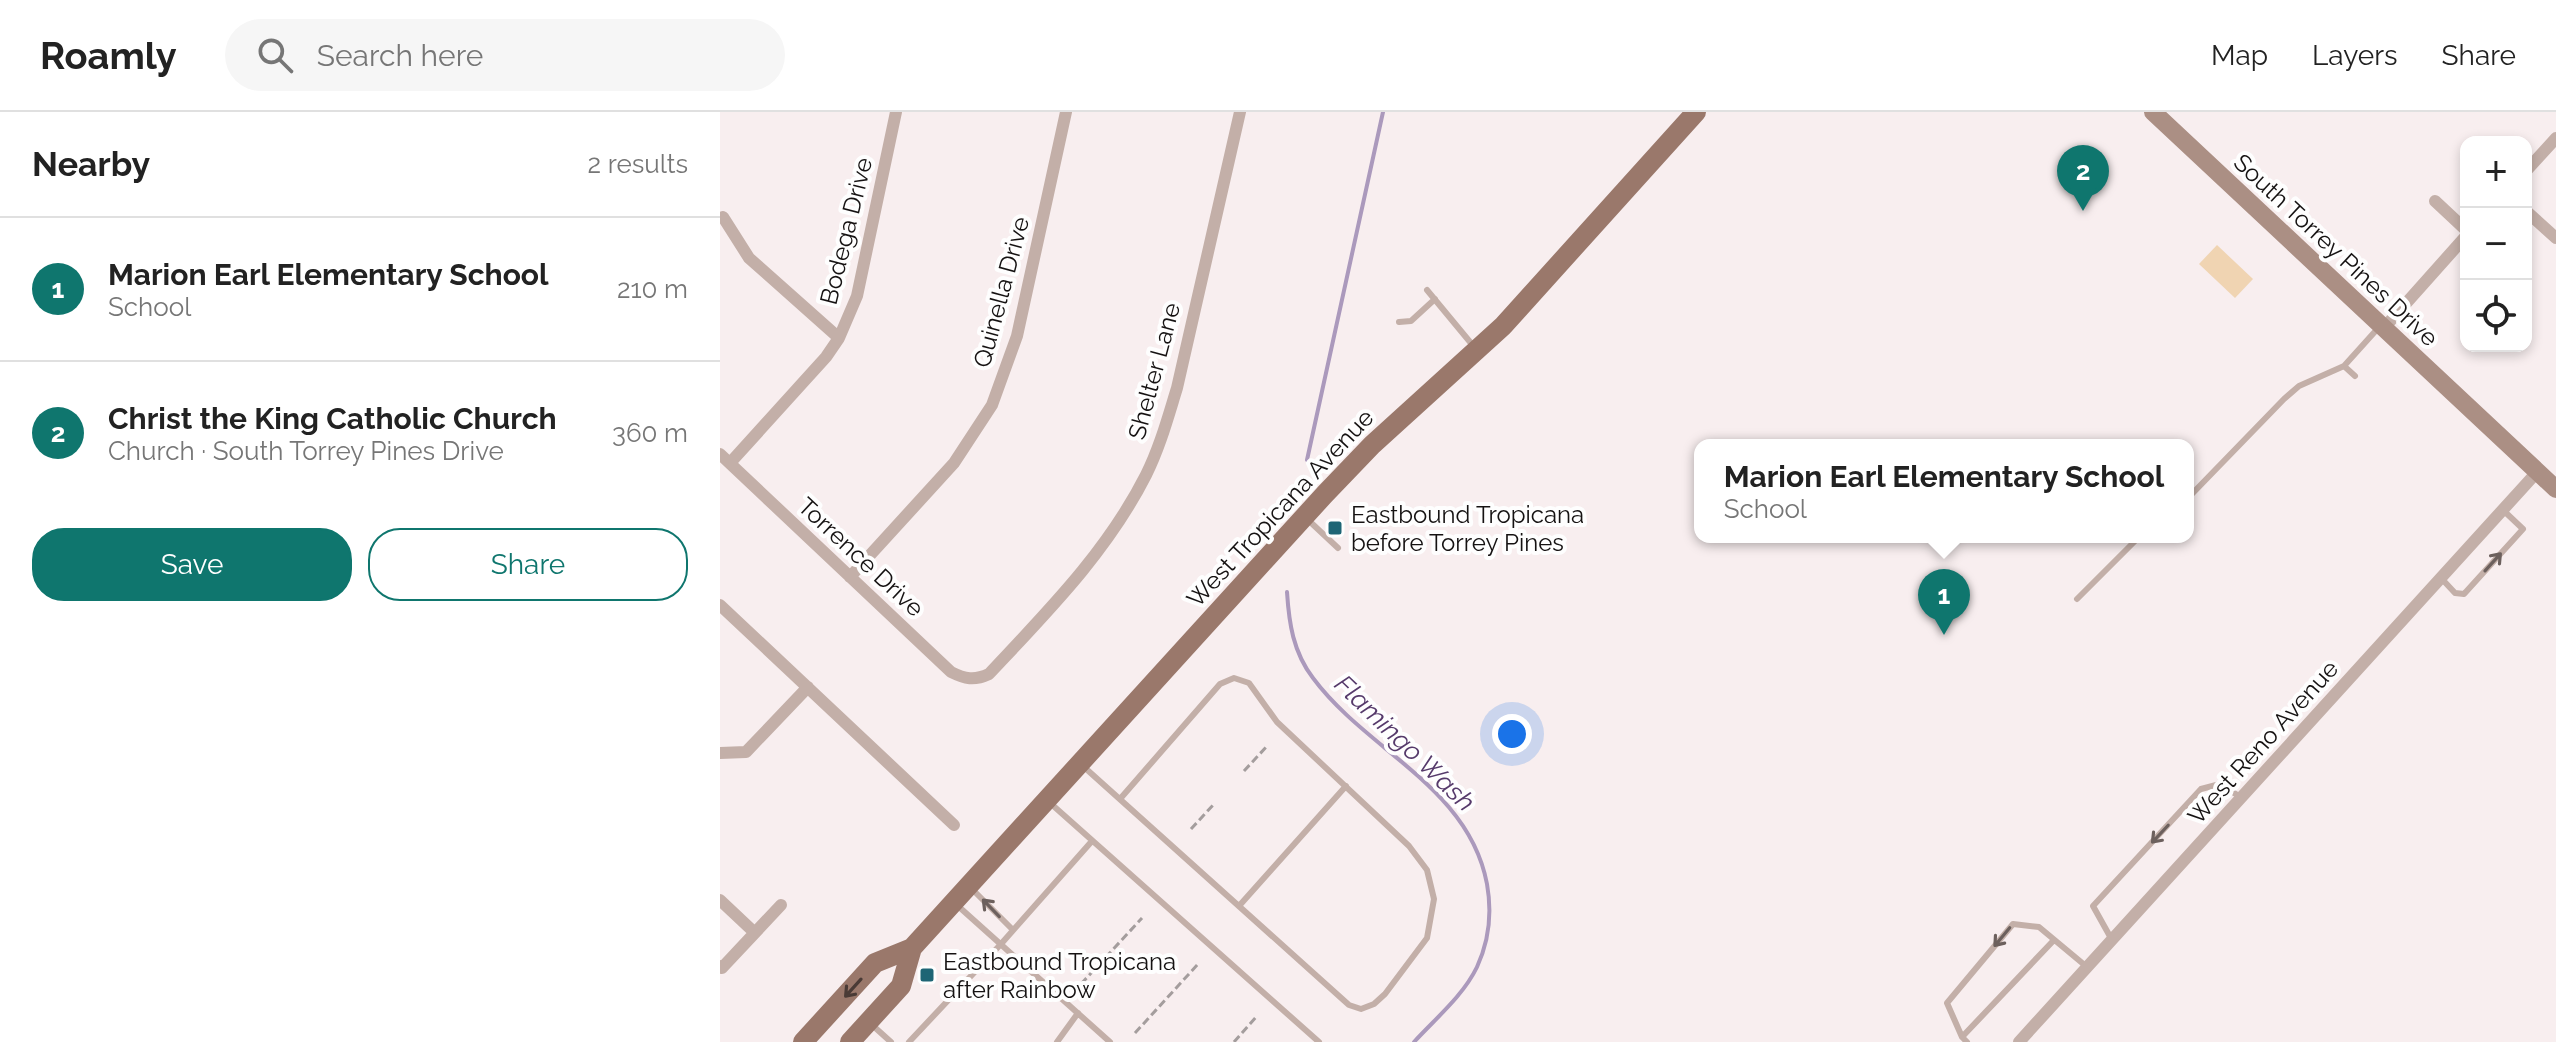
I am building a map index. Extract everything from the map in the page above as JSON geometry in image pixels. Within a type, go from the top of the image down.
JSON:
[{"type":"main road","name":"West Tropicana Avenue","points":[[850,1042],[901,986],[912,948],[968,885],[1304,517],[1372,445],[1477,351],[1696,112]]},
{"type":"main road","name":"South Torrey Pines Drive","points":[[2153,112],[2556,489]]},
{"type":"main road","name":"West Tropicana Avenue","points":[[803,1042],[875,963],[912,948]]},
{"type":"street","name":"Bodega Drive","points":[[725,458],[826,357],[839,338],[857,296],[896,112]]},
{"type":"street","name":"Quinella Drive","points":[[850,577],[954,463],[992,405],[1017,336],[1066,112]]},
{"type":"street","name":"Shelter Lane","points":[[978,679],[989,674],[1068,590],[1102,547],[1147,474],[1177,388],[1240,112]]},
{"type":"street","points":[[2532,164],[2556,138]]},
{"type":"street","points":[[2435,201],[2460,224]]},
{"type":"street","points":[[2532,216],[2556,238]]},
{"type":"street","points":[[723,217],[749,258],[839,338]]},
{"type":"street","points":[[2382,326],[2460,242]]},
{"type":"street","name":"Torrence Drive","points":[[725,458],[951,672],[965,679],[978,679]]},
{"type":"street","name":"West Reno Avenue","points":[[2019,1042],[2538,471]]},
{"type":"street","points":[[720,605],[954,825]]},
{"type":"street","points":[[720,753],[746,752],[808,687]]},
{"type":"street","points":[[720,900],[755,933]]},
{"type":"street","points":[[720,966],[722,968],[781,905]]},
{"type":"lane","points":[[1427,290],[1477,351]]},
{"type":"lane","points":[[1399,322],[1411,321],[1435,299]]},
{"type":"lane","points":[[2194,492],[2284,399],[2299,386],[2344,366],[2382,326]]},
{"type":"lane","points":[[2344,366],[2355,376]]},
{"type":"lane","points":[[2441,578],[2455,593],[2464,594],[2523,529],[2503,510]]},
{"type":"lane","points":[[1304,517],[1338,548]]},
{"type":"lane","points":[[2077,599],[2133,543]]},
{"type":"lane","points":[[1079,763],[1349,1005],[1361,1009],[1374,1004],[1427,938],[1434,899],[1427,870],[1409,846],[1277,722],[1249,683],[1234,678],[1220,684],[1120,799]]},
{"type":"lane","points":[[2112,940],[2093,906],[2201,789],[2220,784],[2242,798]]},
{"type":"lane","points":[[1239,906],[1346,786]]},
{"type":"lane","points":[[1046,800],[1319,1042]]},
{"type":"lane","points":[[909,1042],[1092,841]]},
{"type":"lane","points":[[968,885],[1013,930]]},
{"type":"lane","points":[[953,902],[1110,1042]]},
{"type":"lane","points":[[2054,940],[1965,1039],[1947,1003],[2013,924],[2039,927],[2087,967]]},
{"type":"lane","points":[[1057,1042],[1078,1013]]},
{"type":"lane","points":[[869,1021],[891,1042]]},
{"type":"lane","points":[[1096,1042],[1102,1035]]},
{"type":"path","points":[[1244,771],[1268,745]]},
{"type":"path","points":[[1191,829],[1214,804]]},
{"type":"path","points":[[1081,984],[1142,918]]},
{"type":"path","points":[[1135,1033],[1199,963]]},
{"type":"path","points":[[1234,1042],[1257,1016]]},
{"type":"shaded area","points":[[2217,245],[2253,279],[2235,298],[2199,264]]},
{"type":"waterway","name":"Flamingo Wash","points":[[1307,460],[1383,112]]},
{"type":"waterway","name":"Flamingo Wash","points":[[1287,592],[1293,637],[1306,668],[1335,704],[1414,772],[1460,821],[1477,850],[1487,884],[1488,926],[1477,967],[1456,997],[1414,1042]]},
{"type":"place","name":"Christ the King Catholic Church","points":[[2083,211]]},
{"type":"place","name":"Eastbound Tropicana before Torrey Pines","points":[[1335,528]]},
{"type":"place","name":"Marion Earl Elementary School","points":[[1944,635]]},
{"type":"place","name":"Eastbound Tropicana after Rainbow","points":[[927,975]]}]
